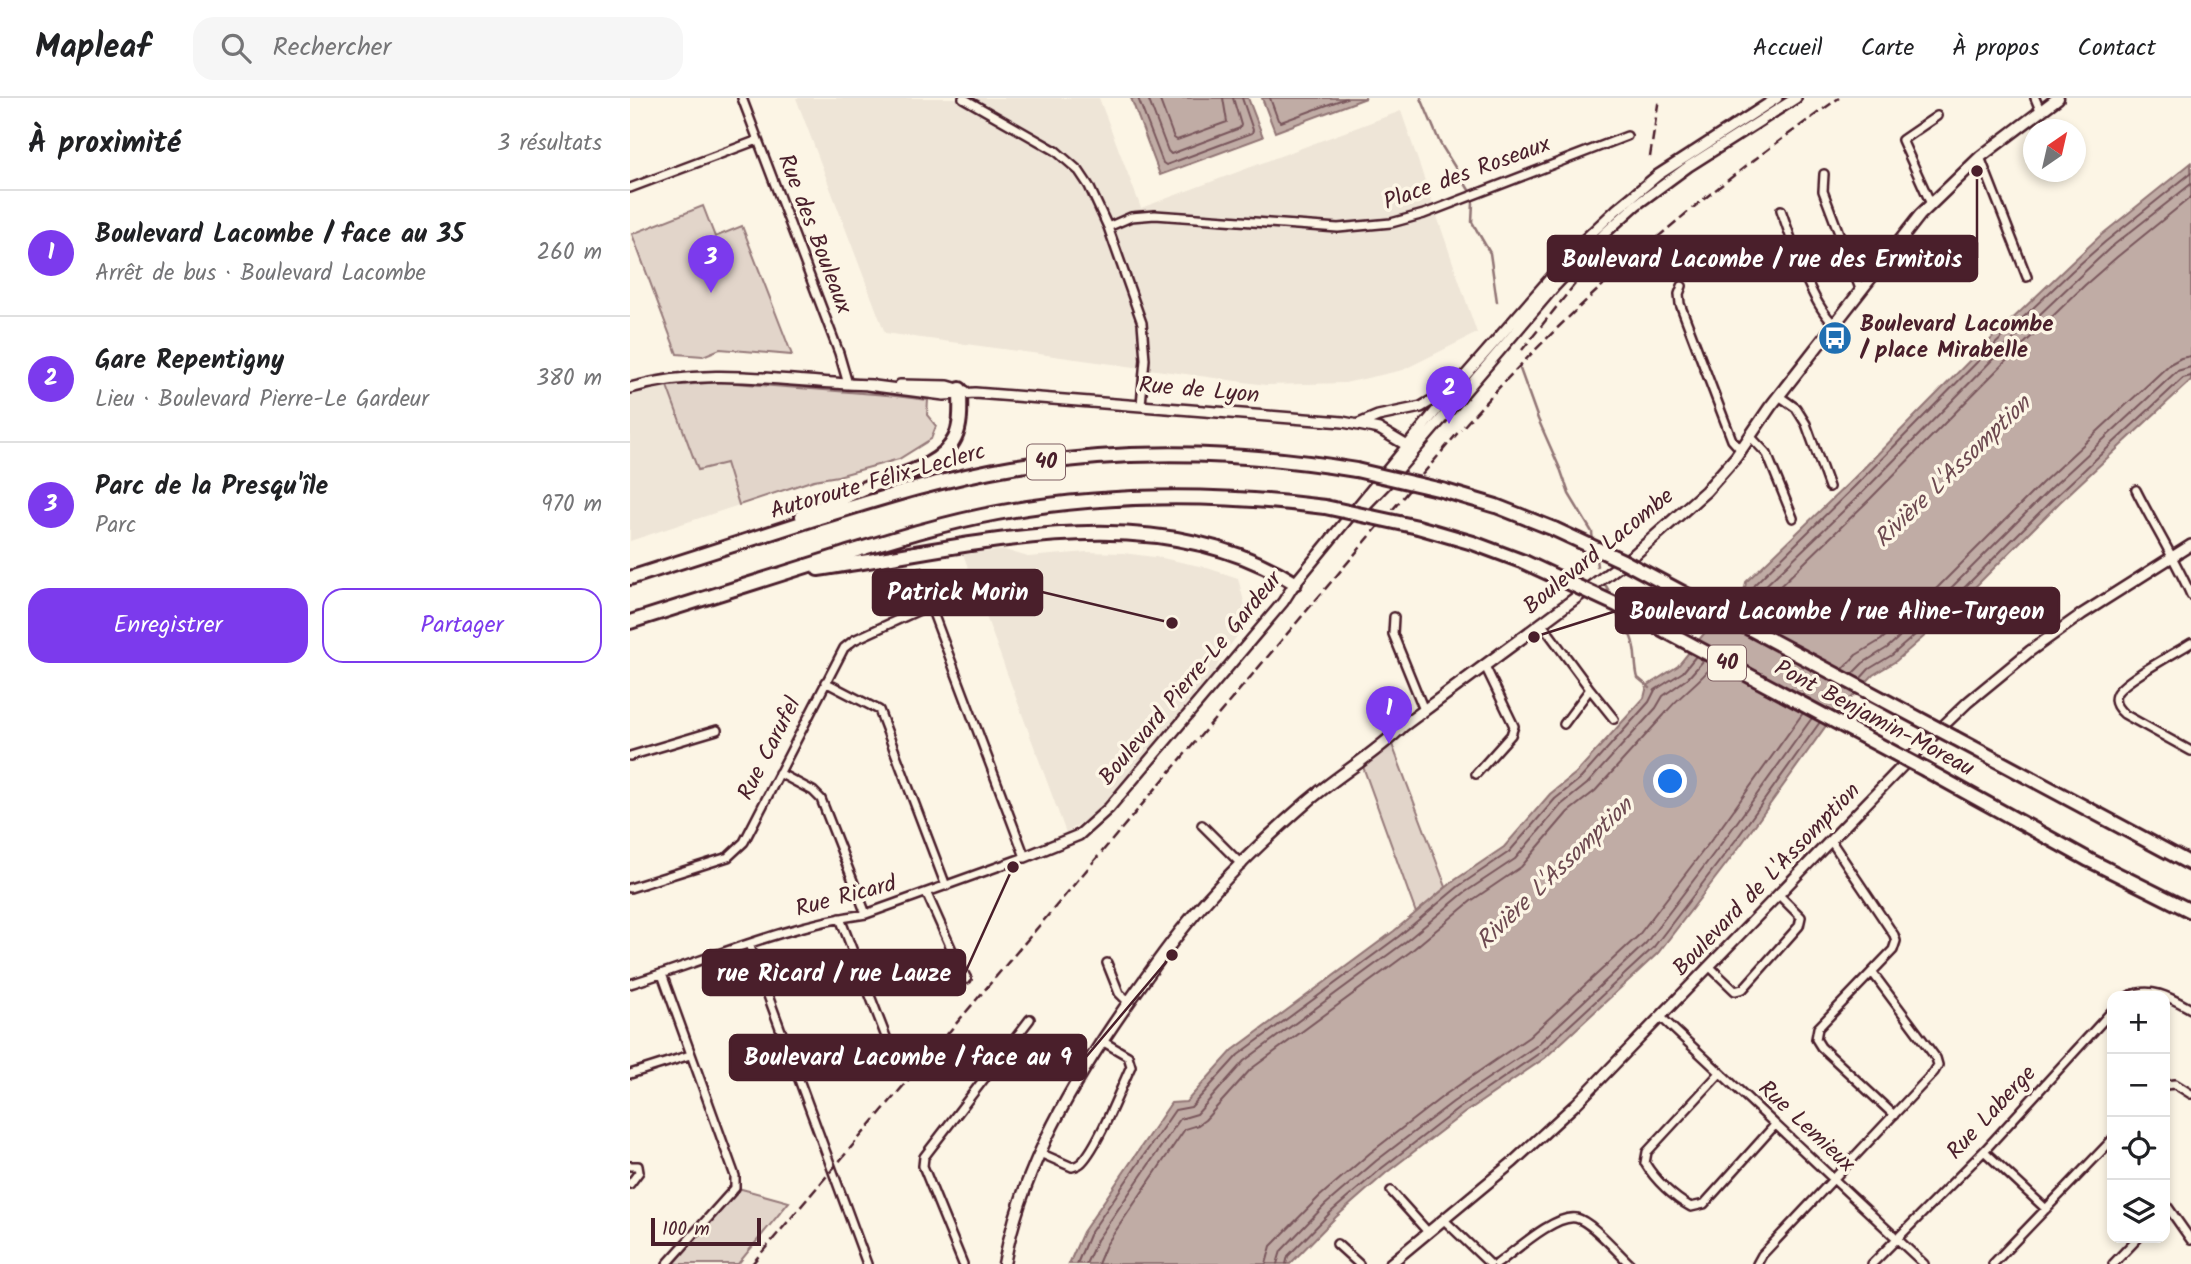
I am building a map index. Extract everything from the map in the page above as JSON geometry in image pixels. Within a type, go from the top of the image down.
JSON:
[{"type":"highway","points":[[746,541],[939,457],[950,446],[957,432],[964,392]]},
{"type":"highway","name":"Autoroute Félix-Leclerc","points":[[630,578],[918,488],[1012,467],[1144,454],[1222,455],[1356,470],[1496,506],[1554,529]]},
{"type":"highway","name":"Pont Benjamin-Moreau","points":[[779,575],[945,524],[996,513],[1133,497],[1186,496],[1259,500],[1325,508],[1418,527],[1524,562],[1607,600],[2089,860]]},
{"type":"highway","name":"Pont Benjamin-Moreau","points":[[1554,529],[1623,561],[2191,863]]},
{"type":"highway","points":[[779,575],[1005,539],[1093,531],[1149,535],[1198,545],[1249,560],[1295,583]]},
{"type":"highway","name":"40","points":[[630,622],[779,575]]},
{"type":"highway","points":[[2089,860],[2191,921]]},
{"type":"highway","name":"40","points":[[2089,860],[2191,911]]},
{"type":"main road","name":"Boulevard Lacombe","points":[[1004,1264],[1011,1225],[1023,1192],[1059,1113],[1102,1041],[1187,923],[1309,800],[1664,530],[1713,484],[1860,289],[1931,204],[1980,157],[2058,98]]},
{"type":"street","name":"Rue des Bouleaux","points":[[742,98],[841,356],[848,384]]},
{"type":"street","points":[[963,98],[1048,145],[1079,171],[1090,186],[1130,286],[1144,331],[1145,359],[1141,405]]},
{"type":"street","name":"Boulevard Pierre-Le Gardeur","points":[[1411,448],[1458,384],[1561,263],[1616,210],[1668,168],[1777,98]]},
{"type":"street","name":"Boulevard Pierre-Le Gardeur","points":[[1069,840],[1088,829],[1109,808],[1282,603],[1335,535],[1558,282],[1605,233],[1689,166],[1796,98]]},
{"type":"street","points":[[2035,98],[2040,110]]},
{"type":"street","points":[[1931,204],[1902,141],[1937,116]]},
{"type":"street","name":"Place des Roseaux","points":[[1108,227],[1131,217],[1155,215],[1338,228],[1402,221],[1627,136]]},
{"type":"street","points":[[630,188],[758,140]]},
{"type":"street","points":[[1980,157],[2027,277]]},
{"type":"street","points":[[1824,174],[1823,191],[1860,289]]},
{"type":"street","points":[[1781,210],[1817,303],[1835,325]]},
{"type":"street","points":[[1682,286],[1679,294],[1681,304],[1732,440],[1741,450]]},
{"type":"street","name":"Rue de Lyon","points":[[630,388],[673,378],[709,375],[867,385],[939,386],[964,392],[1359,424],[1383,431],[1411,448]]},
{"type":"street","points":[[1359,424],[1378,416],[1421,407],[1458,384]]},
{"type":"street","points":[[1779,396],[1796,408],[1806,424],[1829,488]]},
{"type":"street","points":[[1750,436],[1767,454],[1793,518]]},
{"type":"street","points":[[2136,490],[2191,595]]},
{"type":"street","name":"Boulevard de L'Assomption","points":[[1390,1264],[1577,1104],[1938,730],[1991,682],[2071,622],[2191,545]]},
{"type":"street","points":[[920,572],[1025,858]]},
{"type":"street","name":"Rue Carufel","points":[[630,888],[728,857],[736,851],[744,842],[844,648],[854,640],[930,605]]},
{"type":"street","points":[[1394,617],[1394,634],[1424,710]]},
{"type":"street","points":[[1542,624],[1614,719]]},
{"type":"street","points":[[2191,643],[2121,686],[2115,699],[2117,707],[2124,715],[2191,751]]},
{"type":"street","points":[[1476,774],[1511,735],[1514,726],[1485,666]]},
{"type":"street","points":[[825,682],[879,710],[946,886]]},
{"type":"street","points":[[1564,724],[1590,689]]},
{"type":"street","points":[[630,756],[717,730]]},
{"type":"street","points":[[779,774],[813,791],[821,799],[866,914]]},
{"type":"street","points":[[1202,825],[1242,865]]},
{"type":"street","name":"Rue Ricard","points":[[630,984],[749,944],[840,918],[866,914],[927,894],[1069,840]]},
{"type":"street","points":[[1830,841],[1895,937],[1893,950],[1818,1028],[1816,1039],[1821,1047],[1894,1115]]},
{"type":"street","points":[[927,894],[967,979]]},
{"type":"street","points":[[1710,967],[1730,988],[1735,991],[1743,989],[1799,926],[1801,917],[1779,895]]},
{"type":"street","points":[[840,918],[893,1055]]},
{"type":"street","points":[[749,944],[867,1264]]},
{"type":"street","points":[[1107,963],[1119,993],[1129,1002]]},
{"type":"street","points":[[1757,1264],[1762,1255],[1938,1065],[1936,1058],[1872,972]]},
{"type":"street","points":[[662,974],[735,1176],[735,1188],[667,1264]]},
{"type":"street","points":[[2170,999],[2191,1009]]},
{"type":"street","name":"Rue Laberge","points":[[1872,1264],[1984,1152],[2107,1017]]},
{"type":"street","name":"Rue Lemieux","points":[[1661,1018],[1924,1264]]},
{"type":"street","points":[[963,1264],[923,1166],[924,1157],[1030,1019]]},
{"type":"street","points":[[1040,1153],[1072,1167],[1082,1162],[1099,1133],[1131,1066],[1128,1056],[1102,1041]]},
{"type":"street","points":[[630,1074],[690,1055]]},
{"type":"street","points":[[1720,1073],[1647,1152],[1645,1163],[1649,1171],[1677,1198],[1691,1207],[1704,1204],[1775,1125]]},
{"type":"street","points":[[2170,1084],[2175,1084],[2191,1094]]},
{"type":"street","points":[[1993,1264],[2107,1144]]},
{"type":"street","points":[[1984,1152],[2046,1209]]},
{"type":"street","points":[[630,1166],[638,1166],[639,1172],[630,1184]]},
{"type":"street","points":[[1391,1191],[1428,1232]]},
{"type":"street","points":[[2170,1212],[2191,1240]]},
{"type":"street","points":[[1497,1264],[1557,1220],[1576,1218],[1587,1223],[1629,1264]]},
{"type":"street","points":[[1444,1220],[1490,1264]]},
{"type":"street","points":[[2113,1264],[2133,1243]]},
{"type":"street","points":[[1337,1244],[1359,1264]]},
{"type":"shaded area","points":[[796,98],[1099,98],[1141,208],[1401,111],[1477,333],[1403,370],[1345,383],[1266,385],[885,333]]},
{"type":"shaded area","points":[[703,206],[715,237],[742,226],[792,355],[720,349],[703,356],[677,354],[632,234]]},
{"type":"shaded area","points":[[722,382],[928,400],[927,415],[936,426],[931,439],[899,459],[814,480],[739,505],[726,463],[698,470],[667,386]]},
{"type":"shaded area","points":[[667,386],[698,470],[726,463],[739,505],[630,541],[630,395]]},
{"type":"shaded area","points":[[1005,550],[1028,557],[1087,552],[1123,553],[1204,567],[1238,578],[1249,622],[1241,628],[1213,674],[1094,814],[1066,833],[963,554]]},
{"type":"shaded area","points":[[1390,739],[1446,887],[1416,913],[1361,761]]},
{"type":"shaded area","points":[[738,1188],[789,1202],[738,1264],[674,1264]]},
{"type":"water","points":[[1131,98],[1248,98],[1263,137],[1160,175]]},
{"type":"water","points":[[1262,98],[1366,98],[1275,132]]},
{"type":"water","name":"Rivière L'Assomption","points":[[2191,163],[2191,380],[2060,502],[1936,626],[1896,661],[1873,675],[1828,723],[1740,846],[1658,953],[1545,1058],[1463,1114],[1386,1173],[1336,1217],[1290,1264],[1069,1264],[1083,1232],[1171,1103],[1186,1102],[1233,1050],[1394,931],[1455,880],[1504,847],[1550,794],[1576,773],[1644,698],[1647,686],[1678,666],[1731,600],[1745,588],[1746,582],[2068,266],[2100,236]]},
{"type":"waterway","points":[[1421,98],[1440,143],[1469,190],[1473,203],[1472,222],[1490,253],[1497,302]]},
{"type":"waterway","points":[[1520,369],[1569,494],[1592,532],[1593,542]]},
{"type":"waterway","points":[[1595,552],[1597,566]]},
{"type":"waterway","points":[[1606,586],[1613,598]]},
{"type":"waterway","points":[[1616,611],[1633,642],[1638,678],[1650,688]]},
{"type":"railway","points":[[1650,157],[1659,98]]},
{"type":"railway","points":[[1464,426],[1550,335],[1595,292],[1738,172],[1839,98]]},
{"type":"railway","points":[[1522,350],[1612,238]]},
{"type":"railway","points":[[752,1264],[1461,429]]},
{"type":"place","name":"Boulevard Lacombe / rue des Ermitois","points":[[1977,171]]},
{"type":"place","name":"Parc de la Presqu'île","points":[[711,293]]},
{"type":"place","name":"Boulevard Lacombe / place Mirabelle","points":[[1835,338]]},
{"type":"place","name":"Gare Repentigny","points":[[1449,424]]},
{"type":"place","name":"Patrick Morin","points":[[1172,623]]},
{"type":"place","name":"Boulevard Lacombe / rue Aline-Turgeon","points":[[1534,637]]},
{"type":"place","name":"Boulevard Lacombe / face au 35","points":[[1389,744]]},
{"type":"place","name":"rue Ricard / rue Lauze","points":[[1013,867]]},
{"type":"place","name":"Boulevard Lacombe / face au 9","points":[[1172,955]]}]
